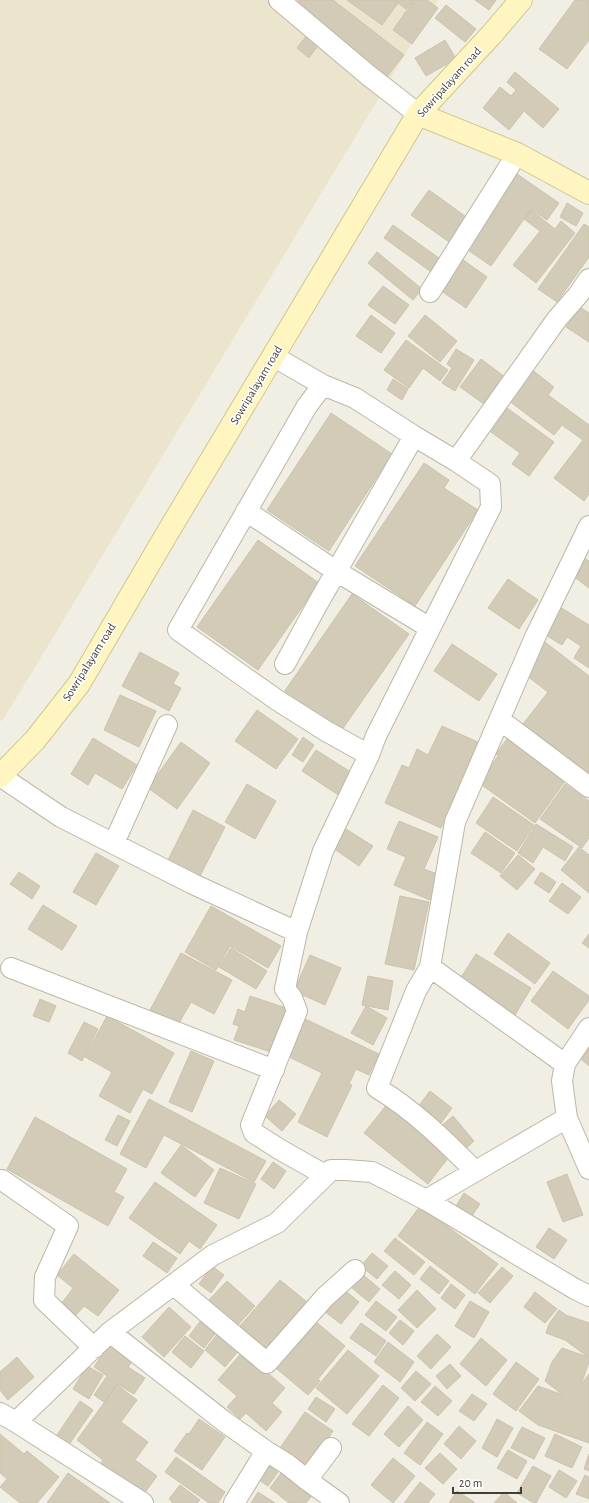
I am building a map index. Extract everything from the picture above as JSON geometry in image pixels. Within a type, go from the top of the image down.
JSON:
[{"type":"street","points":[[279,0],[368,76],[418,114],[517,154],[589,193]]},
{"type":"street","name":"Sowripalayam road","points":[[0,776],[35,740],[79,684],[418,114],[492,34],[521,0]]},
{"type":"street","points":[[430,292],[517,154]]},
{"type":"street","points":[[456,460],[557,319],[589,279]]},
{"type":"street","points":[[273,356],[323,385],[355,398],[414,436],[456,460],[490,484],[491,507],[376,736],[369,755],[323,851],[297,932],[285,989],[292,998],[297,1010],[251,1125],[254,1133],[325,1175]]},
{"type":"street","points":[[323,385],[307,406],[178,630],[277,700],[326,731],[369,755]]},
{"type":"street","points":[[285,664],[336,571],[414,436]]},
{"type":"street","points":[[246,511],[336,571],[430,628]]},
{"type":"street","points":[[475,1171],[441,1138],[390,1096],[377,1088],[416,991],[430,967],[455,822],[536,635],[589,526]]},
{"type":"street","points":[[500,720],[589,787]]},
{"type":"street","points":[[114,843],[167,725]]},
{"type":"street","points":[[0,776],[61,817],[193,884],[297,932]]},
{"type":"street","points":[[430,967],[565,1064]]},
{"type":"street","points":[[11,968],[274,1070]]},
{"type":"street","points":[[589,1028],[565,1064],[562,1082],[566,1118],[583,1139],[589,1169]]},
{"type":"street","points":[[426,1200],[566,1118]]},
{"type":"street","points":[[143,1503],[8,1418],[94,1348],[110,1332],[213,1255],[277,1223],[331,1170],[372,1172],[426,1200],[589,1296]]},
{"type":"street","points":[[2,1180],[68,1226],[45,1277],[44,1300],[94,1348]]},
{"type":"street","points":[[174,1285],[266,1363],[325,1297],[355,1270]]},
{"type":"street","points":[[110,1332],[225,1422],[287,1464],[339,1503]]},
{"type":"street","points":[[307,1480],[331,1448]]},
{"type":"street","points":[[234,1503],[266,1451]]},
{"type":"shaded area","points":[[0,0],[438,0],[3,720],[0,721]]},
{"type":"building","points":[[299,0],[333,0],[404,55],[384,80],[292,9]]},
{"type":"building","points":[[347,0],[393,0],[398,3],[382,25]]},
{"type":"building","points":[[394,0],[413,0],[406,9]]},
{"type":"building","points":[[414,0],[427,0],[438,8],[412,44],[393,30]]},
{"type":"building","points":[[475,0],[496,0],[489,10]]},
{"type":"building","points":[[575,0],[589,0],[589,40],[567,69],[539,49]]},
{"type":"building","points":[[446,5],[476,29],[465,42],[435,18]]},
{"type":"building","points":[[307,35],[319,44],[309,58],[297,48]]},
{"type":"building","points":[[445,40],[456,59],[426,76],[415,58]]},
{"type":"building","points":[[515,72],[559,109],[543,128],[524,111],[509,130],[483,108],[500,87],[511,96],[516,90],[507,82]]},
{"type":"building","points":[[517,174],[559,203],[547,220],[531,209],[491,266],[465,248]]},
{"type":"building","points":[[429,190],[469,219],[452,244],[411,215]]},
{"type":"building","points":[[567,203],[583,213],[576,226],[560,217]]},
{"type":"building","points":[[531,210],[555,229],[561,221],[575,233],[536,283],[513,265],[540,231],[524,219]]},
{"type":"building","points":[[584,224],[589,227],[589,257],[557,302],[538,289]]},
{"type":"building","points":[[393,225],[443,261],[434,274],[384,238]]},
{"type":"building","points":[[377,252],[422,289],[413,300],[368,263]]},
{"type":"building","points":[[459,257],[487,277],[466,308],[437,288]]},
{"type":"building","points":[[383,286],[409,305],[395,324],[368,305]]},
{"type":"building","points":[[580,307],[589,313],[589,342],[566,327]]},
{"type":"building","points":[[371,315],[395,333],[381,353],[356,336]]},
{"type":"building","points":[[425,315],[457,341],[440,362],[408,336]]},
{"type":"building","points":[[406,340],[448,370],[440,381],[423,368],[409,388],[384,370]]},
{"type":"building","points":[[456,349],[474,360],[455,391],[442,383],[452,368],[447,364]]},
{"type":"building","points":[[481,359],[505,377],[484,404],[460,387]]},
{"type":"building","points":[[531,369],[554,387],[548,395],[589,425],[589,494],[584,501],[554,478],[583,440],[562,425],[554,435],[508,400]]},
{"type":"building","points":[[393,379],[408,389],[402,400],[387,390]]},
{"type":"building","points":[[507,408],[554,442],[529,476],[512,464],[520,453],[491,432]]},
{"type":"building","points":[[331,413],[392,454],[329,551],[267,510]]},
{"type":"building","points":[[424,463],[449,480],[444,488],[478,510],[415,606],[355,566]]},
{"type":"building","points":[[258,540],[319,583],[258,670],[197,627]]},
{"type":"building","points":[[581,556],[589,561],[589,588],[569,573]]},
{"type":"building","points":[[508,579],[538,600],[519,629],[488,608]]},
{"type":"building","points":[[352,594],[409,634],[341,731],[284,692]]},
{"type":"building","points":[[555,604],[589,625],[589,668],[574,658],[581,646],[567,637],[562,645],[539,631]]},
{"type":"building","points":[[545,642],[589,676],[589,781],[520,728],[548,692],[522,672]]},
{"type":"building","points":[[452,644],[497,674],[479,701],[434,671]]},
{"type":"building","points":[[140,652],[179,673],[173,684],[181,688],[169,711],[122,686]]},
{"type":"building","points":[[120,695],[156,711],[139,747],[104,730]]},
{"type":"building","points":[[257,710],[298,739],[276,769],[235,741]]},
{"type":"building","points":[[442,726],[480,743],[441,828],[385,803],[402,765],[409,768],[417,749],[428,755]]},
{"type":"building","points":[[509,736],[567,778],[535,823],[479,783],[498,756],[496,754]]},
{"type":"building","points":[[303,737],[314,745],[303,762],[292,755]]},
{"type":"building","points":[[93,738],[137,765],[122,789],[95,773],[88,785],[71,774]]},
{"type":"building","points":[[181,742],[210,763],[177,809],[148,788]]},
{"type":"building","points":[[316,750],[354,774],[340,796],[302,771]]},
{"type":"building","points":[[247,784],[276,801],[255,839],[225,822]]},
{"type":"building","points":[[565,784],[589,801],[589,838],[582,848],[540,819]]},
{"type":"building","points":[[493,797],[534,825],[517,851],[476,823]]},
{"type":"building","points":[[193,810],[225,827],[200,876],[168,860]]},
{"type":"building","points":[[399,821],[438,837],[424,869],[440,875],[430,900],[394,885],[406,857],[387,849]]},
{"type":"building","points":[[536,824],[573,847],[565,861],[543,847],[533,863],[518,853]]},
{"type":"building","points":[[346,829],[373,846],[359,866],[333,848]]},
{"type":"building","points":[[485,832],[515,853],[501,873],[471,853]]},
{"type":"building","points":[[579,847],[589,855],[589,893],[561,870]]},
{"type":"building","points":[[96,853],[119,866],[96,905],[73,892]]},
{"type":"building","points":[[518,855],[535,869],[517,890],[500,876]]},
{"type":"building","points":[[19,872],[40,886],[32,899],[10,884]]},
{"type":"building","points":[[541,872],[556,882],[549,893],[534,883]]},
{"type":"building","points":[[562,883],[581,897],[568,914],[549,901]]},
{"type":"building","points":[[400,896],[429,902],[414,970],[385,964]]},
{"type":"building","points":[[43,905],[77,926],[62,950],[28,929]]},
{"type":"building","points":[[211,906],[281,946],[268,968],[230,946],[216,970],[185,952]]},
{"type":"building","points":[[508,933],[550,963],[535,984],[494,954]]},
{"type":"building","points":[[589,934],[589,948],[582,943]]},
{"type":"building","points":[[231,948],[267,971],[256,989],[219,967]]},
{"type":"building","points":[[181,953],[232,980],[214,1014],[191,1002],[178,1025],[150,1010]]},
{"type":"building","points":[[476,954],[531,988],[514,1017],[458,982]]},
{"type":"building","points":[[310,955],[341,968],[325,1005],[294,991]]},
{"type":"building","points":[[553,971],[589,996],[589,1000],[568,1029],[531,1001]]},
{"type":"building","points":[[368,976],[393,981],[388,1010],[362,1005]]},
{"type":"building","points":[[250,996],[286,1008],[271,1052],[234,1040],[239,1026],[233,1024],[238,1009],[245,1012]]},
{"type":"building","points":[[40,999],[56,1006],[49,1022],[33,1016]]},
{"type":"building","points":[[366,1006],[387,1018],[373,1045],[351,1033]]},
{"type":"building","points":[[107,1016],[174,1053],[152,1094],[143,1089],[130,1113],[99,1096],[112,1072],[85,1057]]},
{"type":"building","points":[[303,1018],[379,1054],[369,1075],[356,1069],[349,1084],[352,1085],[327,1137],[298,1122],[322,1073],[285,1055]]},
{"type":"building","points":[[84,1022],[98,1029],[82,1061],[68,1053]]},
{"type":"building","points":[[589,1038],[589,1066],[575,1054]]},
{"type":"building","points":[[191,1051],[214,1061],[192,1112],[169,1102]]},
{"type":"building","points":[[430,1091],[452,1108],[436,1130],[413,1113]]},
{"type":"building","points":[[149,1099],[266,1161],[254,1182],[164,1135],[146,1168],[120,1154]]},
{"type":"building","points":[[279,1100],[296,1114],[282,1131],[265,1116]]},
{"type":"building","points":[[389,1102],[452,1153],[428,1184],[364,1133]]},
{"type":"building","points":[[118,1115],[130,1121],[117,1146],[105,1140]]},
{"type":"building","points":[[453,1116],[474,1141],[462,1152],[440,1127]]},
{"type":"building","points":[[35,1117],[127,1169],[114,1192],[124,1197],[108,1226],[7,1169]]},
{"type":"building","points":[[181,1145],[214,1170],[195,1197],[161,1173]]},
{"type":"building","points":[[273,1162],[286,1171],[274,1189],[261,1179]]},
{"type":"building","points":[[220,1168],[256,1184],[239,1219],[204,1203]]},
{"type":"building","points":[[567,1174],[583,1215],[563,1222],[547,1182]]},
{"type":"building","points":[[155,1182],[217,1225],[200,1249],[189,1241],[180,1254],[129,1218]]},
{"type":"building","points":[[464,1193],[480,1204],[471,1217],[456,1206]]},
{"type":"building","points":[[420,1206],[498,1264],[475,1294],[398,1236]]},
{"type":"building","points":[[549,1228],[567,1240],[554,1259],[536,1247]]},
{"type":"building","points":[[395,1238],[425,1262],[414,1275],[384,1251]]},
{"type":"building","points":[[153,1242],[177,1258],[167,1273],[143,1256]]},
{"type":"building","points":[[372,1253],[388,1266],[377,1279],[361,1266]]},
{"type":"building","points":[[74,1254],[119,1290],[98,1316],[84,1306],[76,1315],[62,1303],[73,1288],[57,1275]]},
{"type":"building","points":[[212,1266],[224,1275],[211,1293],[199,1284]]},
{"type":"building","points":[[430,1266],[449,1281],[439,1294],[420,1279]]},
{"type":"building","points":[[502,1267],[513,1276],[490,1303],[478,1293]]},
{"type":"building","points":[[395,1271],[411,1285],[399,1299],[382,1285]]},
{"type":"building","points":[[362,1274],[380,1289],[369,1302],[351,1287]]},
{"type":"building","points":[[280,1280],[312,1306],[272,1353],[240,1326]]},
{"type":"building","points":[[227,1281],[255,1306],[236,1327],[208,1301]]},
{"type":"building","points":[[451,1284],[465,1295],[455,1309],[441,1298]]},
{"type":"building","points":[[342,1288],[359,1302],[341,1324],[324,1311]]},
{"type":"building","points":[[417,1290],[436,1309],[417,1328],[398,1310]]},
{"type":"building","points":[[535,1292],[557,1309],[545,1323],[524,1307]]},
{"type":"building","points":[[376,1301],[397,1317],[386,1331],[365,1315]]},
{"type":"building","points":[[470,1301],[489,1312],[474,1338],[455,1326]]},
{"type":"building","points":[[169,1307],[191,1327],[164,1357],[142,1337]]},
{"type":"building","points":[[559,1310],[566,1315],[589,1323],[589,1362],[581,1385],[589,1374],[589,1443],[538,1425],[519,1411],[538,1386],[563,1395],[545,1381],[552,1362],[562,1348],[588,1357],[565,1340],[546,1333],[549,1324]]},
{"type":"building","points":[[310,1317],[345,1346],[318,1379],[320,1381],[308,1395],[271,1364]]},
{"type":"building","points":[[202,1319],[217,1331],[204,1348],[189,1336]]},
{"type":"building","points":[[400,1320],[414,1331],[403,1345],[389,1333]]},
{"type":"building","points":[[361,1323],[386,1341],[376,1356],[350,1338]]},
{"type":"building","points":[[218,1333],[239,1350],[225,1367],[205,1350]]},
{"type":"building","points":[[437,1334],[451,1347],[431,1369],[417,1356]]},
{"type":"building","points":[[185,1336],[204,1351],[191,1368],[172,1352]]},
{"type":"building","points":[[481,1338],[507,1360],[486,1386],[460,1364]]},
{"type":"building","points":[[388,1342],[414,1362],[400,1382],[374,1362]]},
{"type":"building","points":[[109,1344],[133,1360],[128,1367],[145,1378],[134,1394],[117,1384],[104,1402],[94,1395],[107,1376],[94,1367]]},
{"type":"building","points":[[348,1350],[379,1376],[347,1414],[316,1388]]},
{"type":"building","points":[[243,1351],[285,1388],[272,1403],[282,1412],[266,1431],[246,1413],[240,1419],[227,1407],[237,1396],[218,1380]]},
{"type":"building","points":[[17,1357],[34,1377],[8,1400],[0,1390],[0,1372]]},
{"type":"building","points":[[516,1362],[539,1379],[516,1411],[493,1394]]},
{"type":"building","points":[[450,1364],[461,1376],[447,1389],[436,1376]]},
{"type":"building","points":[[87,1366],[103,1375],[89,1399],[73,1389]]},
{"type":"building","points":[[416,1371],[431,1384],[415,1401],[401,1388]]},
{"type":"building","points":[[117,1385],[137,1400],[121,1422],[148,1442],[135,1460],[157,1476],[144,1494],[101,1463],[103,1460],[77,1440]]},
{"type":"building","points":[[383,1385],[399,1398],[369,1436],[352,1424]]},
{"type":"building","points":[[435,1386],[452,1401],[438,1416],[421,1402]]},
{"type":"building","points":[[472,1394],[487,1404],[474,1421],[459,1411]]},
{"type":"building","points":[[316,1397],[335,1409],[326,1422],[308,1409]]},
{"type":"building","points":[[80,1401],[93,1410],[68,1446],[55,1438]]},
{"type":"building","points":[[408,1406],[423,1420],[399,1447],[384,1434]]},
{"type":"building","points":[[305,1412],[333,1431],[308,1467],[280,1448]]},
{"type":"building","points":[[199,1419],[225,1437],[202,1470],[174,1451],[187,1433],[189,1434]]},
{"type":"building","points":[[497,1419],[513,1428],[497,1457],[482,1448]]},
{"type":"building","points":[[427,1422],[443,1434],[420,1465],[404,1453]]},
{"type":"building","points":[[459,1426],[476,1441],[461,1459],[444,1444]]},
{"type":"building","points":[[522,1427],[545,1438],[534,1459],[511,1448]]},
{"type":"building","points":[[0,1434],[24,1454],[27,1451],[59,1477],[37,1503],[20,1503],[0,1487],[7,1479],[0,1473]]},
{"type":"building","points":[[555,1434],[582,1447],[572,1468],[545,1456]]},
{"type":"building","points":[[508,1450],[527,1461],[517,1479],[497,1468]]},
{"type":"building","points":[[440,1453],[457,1469],[443,1484],[425,1468]]},
{"type":"building","points":[[589,1454],[589,1471],[584,1469]]},
{"type":"building","points":[[176,1457],[225,1492],[218,1503],[209,1503],[165,1472]]},
{"type":"building","points":[[393,1458],[415,1476],[393,1503],[371,1485]]},
{"type":"building","points":[[266,1463],[278,1472],[268,1486],[256,1478]]},
{"type":"building","points":[[533,1466],[551,1476],[536,1503],[517,1493]]},
{"type":"building","points":[[559,1470],[577,1481],[566,1498],[549,1487]]},
{"type":"building","points":[[68,1473],[110,1503],[47,1503]]},
{"type":"building","points":[[281,1473],[311,1497],[306,1503],[289,1503],[270,1488]]},
{"type":"building","points":[[585,1475],[589,1477],[589,1499],[576,1494]]},
{"type":"building","points":[[420,1482],[435,1494],[428,1503],[404,1503]]},
{"type":"building","points":[[180,1485],[200,1500],[197,1503],[173,1503],[169,1499]]},
{"type":"building","points":[[457,1491],[474,1502],[474,1503],[449,1503]]},
{"type":"building","points":[[258,1492],[275,1503],[251,1503]]},
{"type":"building","points":[[504,1492],[517,1503],[494,1503]]}]
